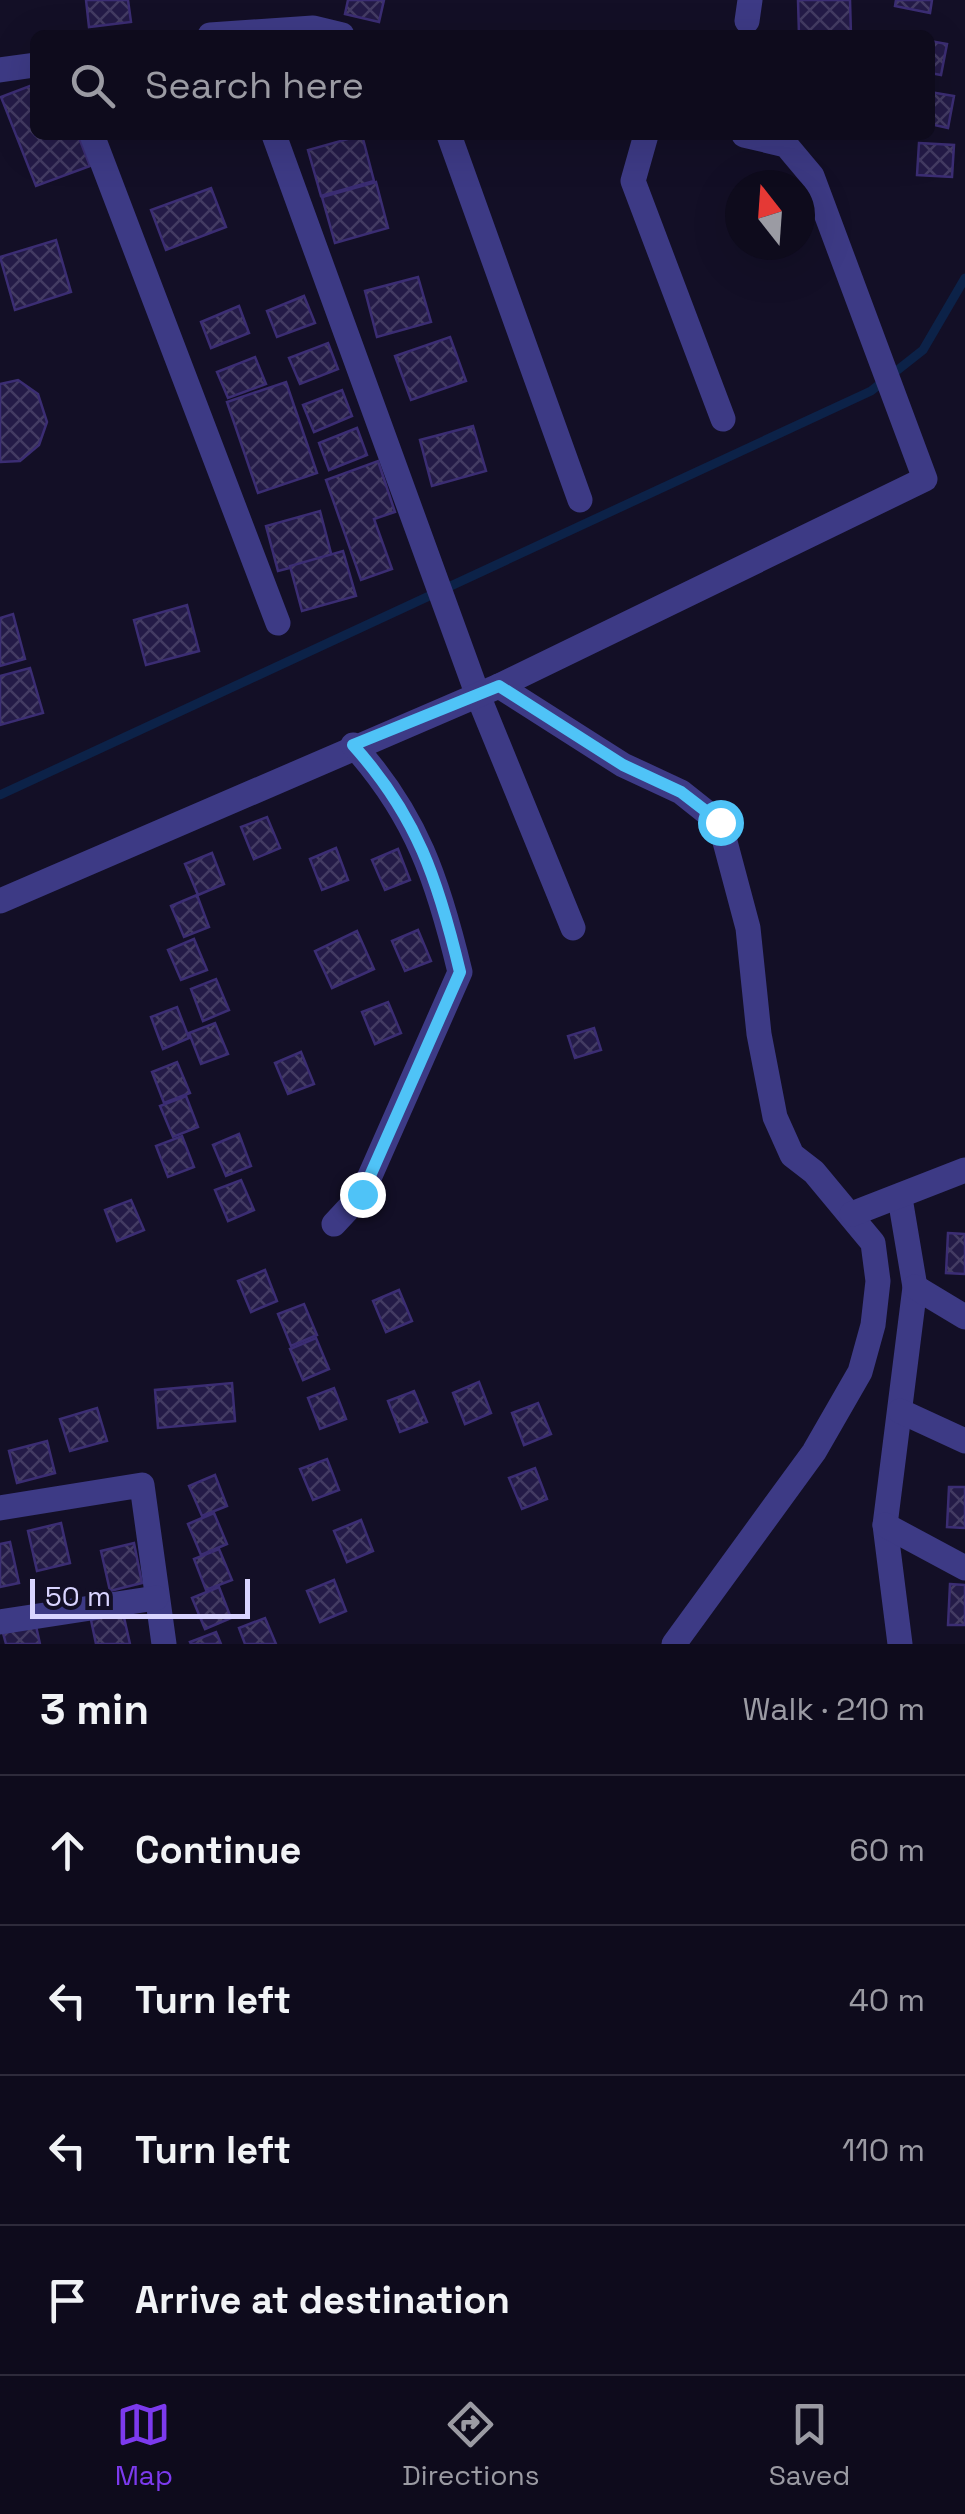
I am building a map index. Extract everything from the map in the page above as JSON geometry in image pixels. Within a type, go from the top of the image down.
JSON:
[{"type":"street","points":[[282,30],[321,30]]},
{"type":"street","points":[[0,70],[30,66]]},
{"type":"street","points":[[94,140],[278,623]]},
{"type":"street","points":[[276,140],[488,689],[573,928]]},
{"type":"street","points":[[451,140],[580,500]]},
{"type":"street","points":[[645,140],[633,181],[723,418]]},
{"type":"street","points":[[0,901],[488,689],[925,479],[812,176],[786,145],[765,140]]},
{"type":"street","points":[[488,689],[623,765],[681,792],[720,822],[748,928],[759,1034],[775,1117],[792,1155],[814,1172],[874,1243],[878,1281],[873,1325],[860,1372],[814,1452],[674,1644]]},
{"type":"street","points":[[334,1224],[362,1194],[460,972],[415,828],[388,784],[353,745]]},
{"type":"street","points":[[852,1214],[965,1170]]},
{"type":"street","points":[[900,1198],[915,1287],[885,1526],[900,1644]]},
{"type":"street","points":[[915,1287],[965,1317]]},
{"type":"street","points":[[900,1411],[965,1441]]},
{"type":"street","points":[[0,1508],[142,1485],[164,1644]]},
{"type":"street","points":[[885,1526],[965,1568]]},
{"type":"street","points":[[0,1622],[156,1598]]},
{"type":"building","points":[[86,0],[128,0],[131,22],[89,27]]},
{"type":"building","points":[[348,0],[384,0],[379,22],[345,14]]},
{"type":"building","points":[[798,0],[850,0],[851,30],[799,30]]},
{"type":"building","points":[[896,0],[932,0],[930,13],[895,6]]},
{"type":"building","points":[[935,42],[947,44],[941,75],[935,74]]},
{"type":"building","points":[[30,86],[30,140],[80,140],[90,166],[36,186],[1,97]]},
{"type":"building","points":[[935,93],[954,96],[948,128],[935,125]]},
{"type":"building","points":[[344,140],[363,140],[374,181],[321,196],[308,150]]},
{"type":"building","points":[[919,143],[954,145],[952,177],[917,175]]},
{"type":"building","points":[[376,182],[388,228],[335,243],[322,197]]},
{"type":"building","points":[[211,188],[226,227],[166,250],[151,210]]},
{"type":"building","points":[[56,240],[71,292],[15,310],[0,257]]},
{"type":"building","points":[[418,277],[431,322],[377,337],[365,291]]},
{"type":"building","points":[[304,296],[315,323],[277,337],[267,311]]},
{"type":"building","points":[[239,306],[249,333],[211,348],[201,322]]},
{"type":"building","points":[[450,337],[466,381],[411,400],[395,356]]},
{"type":"building","points":[[328,343],[338,369],[300,384],[289,358]]},
{"type":"building","points":[[255,357],[266,384],[228,398],[217,372]]},
{"type":"building","points":[[18,380],[38,394],[47,422],[39,445],[20,461],[0,462],[0,384]]},
{"type":"building","points":[[286,382],[317,473],[258,493],[227,402]]},
{"type":"building","points":[[342,390],[352,416],[314,432],[303,405]]},
{"type":"building","points":[[473,426],[486,471],[432,486],[420,440]]},
{"type":"building","points":[[357,428],[367,455],[329,470],[319,443]]},
{"type":"building","points":[[378,461],[395,512],[374,519],[392,569],[361,580],[326,480]]},
{"type":"building","points":[[320,511],[332,557],[278,571],[266,526]]},
{"type":"building","points":[[343,551],[356,596],[302,611],[290,566]]},
{"type":"building","points":[[187,605],[199,651],[146,665],[134,620]]},
{"type":"building","points":[[13,614],[25,659],[0,666],[0,618]]},
{"type":"building","points":[[30,668],[43,713],[0,725],[0,676]]},
{"type":"building","points":[[267,817],[280,848],[254,859],[241,827]]},
{"type":"building","points":[[336,848],[348,880],[322,890],[310,859]]},
{"type":"building","points":[[398,849],[410,880],[385,890],[372,860]]},
{"type":"building","points":[[212,853],[224,884],[198,895],[185,864]]},
{"type":"building","points":[[197,895],[209,927],[184,937],[171,906]]},
{"type":"building","points":[[418,930],[431,961],[405,971],[392,941]]},
{"type":"building","points":[[357,931],[374,969],[332,988],[315,951]]},
{"type":"building","points":[[194,939],[207,970],[181,980],[168,950]]},
{"type":"building","points":[[216,979],[229,1010],[203,1021],[191,989]]},
{"type":"building","points":[[388,1002],[401,1033],[375,1044],[362,1012]]},
{"type":"building","points":[[177,1007],[189,1038],[163,1049],[151,1017]]},
{"type":"building","points":[[215,1023],[228,1054],[201,1064],[189,1033]]},
{"type":"building","points":[[594,1028],[601,1050],[575,1058],[568,1036]]},
{"type":"building","points":[[301,1052],[314,1084],[288,1094],[275,1063]]},
{"type":"building","points":[[177,1062],[190,1093],[164,1103],[152,1072]]},
{"type":"building","points":[[186,1096],[198,1127],[173,1137],[160,1106]]},
{"type":"building","points":[[239,1134],[251,1166],[226,1176],[213,1145]]},
{"type":"building","points":[[182,1136],[194,1167],[168,1177],[156,1146]]},
{"type":"building","points":[[241,1180],[254,1210],[228,1221],[215,1190]]},
{"type":"building","points":[[131,1200],[144,1230],[117,1241],[105,1210]]},
{"type":"building","points":[[948,1233],[965,1234],[965,1274],[946,1273]]},
{"type":"building","points":[[265,1270],[277,1301],[251,1312],[238,1281]]},
{"type":"building","points":[[399,1290],[412,1321],[386,1332],[373,1301]]},
{"type":"building","points":[[304,1304],[317,1335],[291,1346],[278,1314]]},
{"type":"building","points":[[316,1338],[329,1369],[303,1380],[290,1349]]},
{"type":"building","points":[[479,1382],[491,1413],[465,1424],[453,1393]]},
{"type":"building","points":[[232,1383],[235,1421],[158,1428],[155,1390]]},
{"type":"building","points":[[334,1388],[346,1419],[320,1429],[308,1398]]},
{"type":"building","points":[[414,1391],[427,1422],[400,1432],[388,1401]]},
{"type":"building","points":[[538,1403],[551,1434],[524,1445],[512,1413]]},
{"type":"building","points":[[97,1408],[107,1441],[70,1451],[60,1419]]},
{"type":"building","points":[[47,1441],[55,1473],[17,1483],[9,1451]]},
{"type":"building","points":[[327,1459],[339,1490],[313,1500],[300,1469]]},
{"type":"building","points":[[535,1468],[547,1499],[522,1509],[509,1478]]},
{"type":"building","points":[[215,1475],[227,1506],[202,1516],[189,1486]]},
{"type":"building","points":[[949,1487],[965,1487],[965,1528],[947,1527]]},
{"type":"building","points":[[214,1513],[227,1544],[201,1555],[188,1524]]},
{"type":"building","points":[[361,1520],[373,1551],[347,1562],[334,1531]]},
{"type":"building","points":[[61,1523],[70,1563],[37,1571],[28,1531]]},
{"type":"building","points":[[10,1542],[19,1583],[0,1587],[0,1544]]},
{"type":"building","points":[[134,1543],[142,1583],[110,1591],[101,1551]]},
{"type":"building","points":[[219,1549],[232,1580],[206,1590],[194,1559]]},
{"type":"building","points":[[334,1580],[346,1611],[320,1622],[307,1591]]},
{"type":"building","points":[[950,1584],[965,1585],[965,1625],[948,1625]]},
{"type":"building","points":[[219,1587],[231,1618],[205,1629],[192,1598]]},
{"type":"building","points":[[123,1613],[130,1644],[96,1644],[91,1620]]},
{"type":"building","points":[[265,1618],[276,1644],[245,1644],[239,1628]]},
{"type":"building","points":[[36,1626],[40,1644],[6,1644],[3,1633]]},
{"type":"building","points":[[216,1632],[221,1644],[190,1642]]},
{"type":"waterway","points":[[0,795],[871,391],[923,350],[965,278]]},
{"type":"route","points":[[362,1194],[393,1133],[405,1090],[460,972],[449,926],[415,828],[388,784],[353,745],[499,686],[623,765],[681,792],[720,822]]}]
